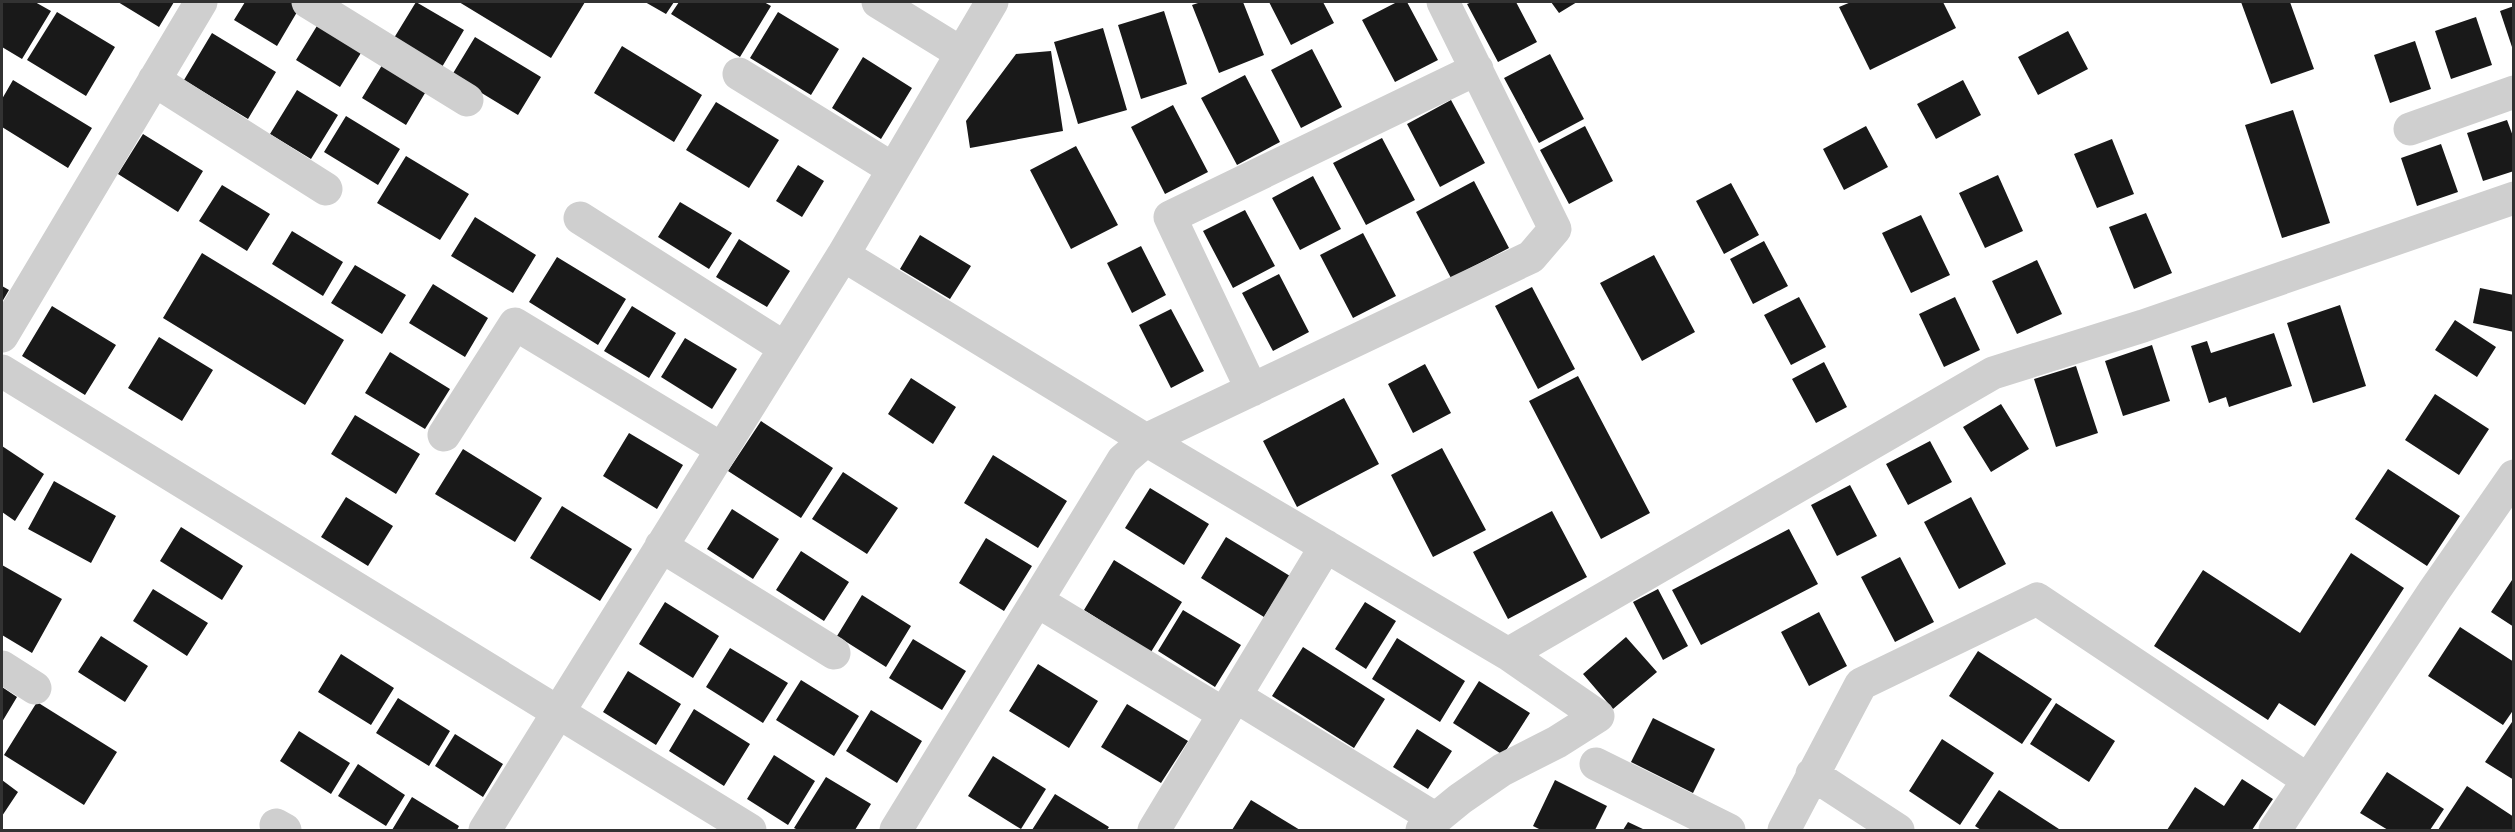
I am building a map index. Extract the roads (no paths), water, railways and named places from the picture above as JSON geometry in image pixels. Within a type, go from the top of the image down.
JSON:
[{"type":"street","points":[[2,336],[201,2]]},
{"type":"street","points":[[308,2],[467,100]]},
{"type":"street","points":[[878,2],[962,53]]},
{"type":"street","points":[[485,831],[843,255],[992,2]]},
{"type":"street","points":[[1014,2],[1020,2]]},
{"type":"street","points":[[896,831],[1124,460],[1146,440],[1531,256],[1555,229],[1443,2]]},
{"type":"street","points":[[1252,390],[1170,217],[1477,69]]},
{"type":"street","points":[[739,74],[893,170]]},
{"type":"street","points":[[154,80],[326,189]]},
{"type":"street","points":[[2410,129],[2514,92]]},
{"type":"street","points":[[1508,654],[1993,373],[2143,326],[2514,198]]},
{"type":"street","points":[[580,218],[785,348]]},
{"type":"street","points":[[843,255],[1146,440],[1508,654],[1598,716],[1557,742],[1502,770],[1429,825],[1230,705],[1037,602]]},
{"type":"street","points":[[444,435],[515,324],[722,449]]},
{"type":"street","points":[[2,371],[750,831]]},
{"type":"street","points":[[2275,831],[2514,476]]},
{"type":"street","points":[[661,546],[834,653]]},
{"type":"street","points":[[1154,831],[1326,546]]},
{"type":"street","points":[[1784,831],[1861,684],[2037,599],[2308,780]]},
{"type":"street","points":[[2,667],[35,688]]},
{"type":"street","points":[[1596,764],[1729,831]]},
{"type":"street","points":[[1812,774],[1898,831]]}]
